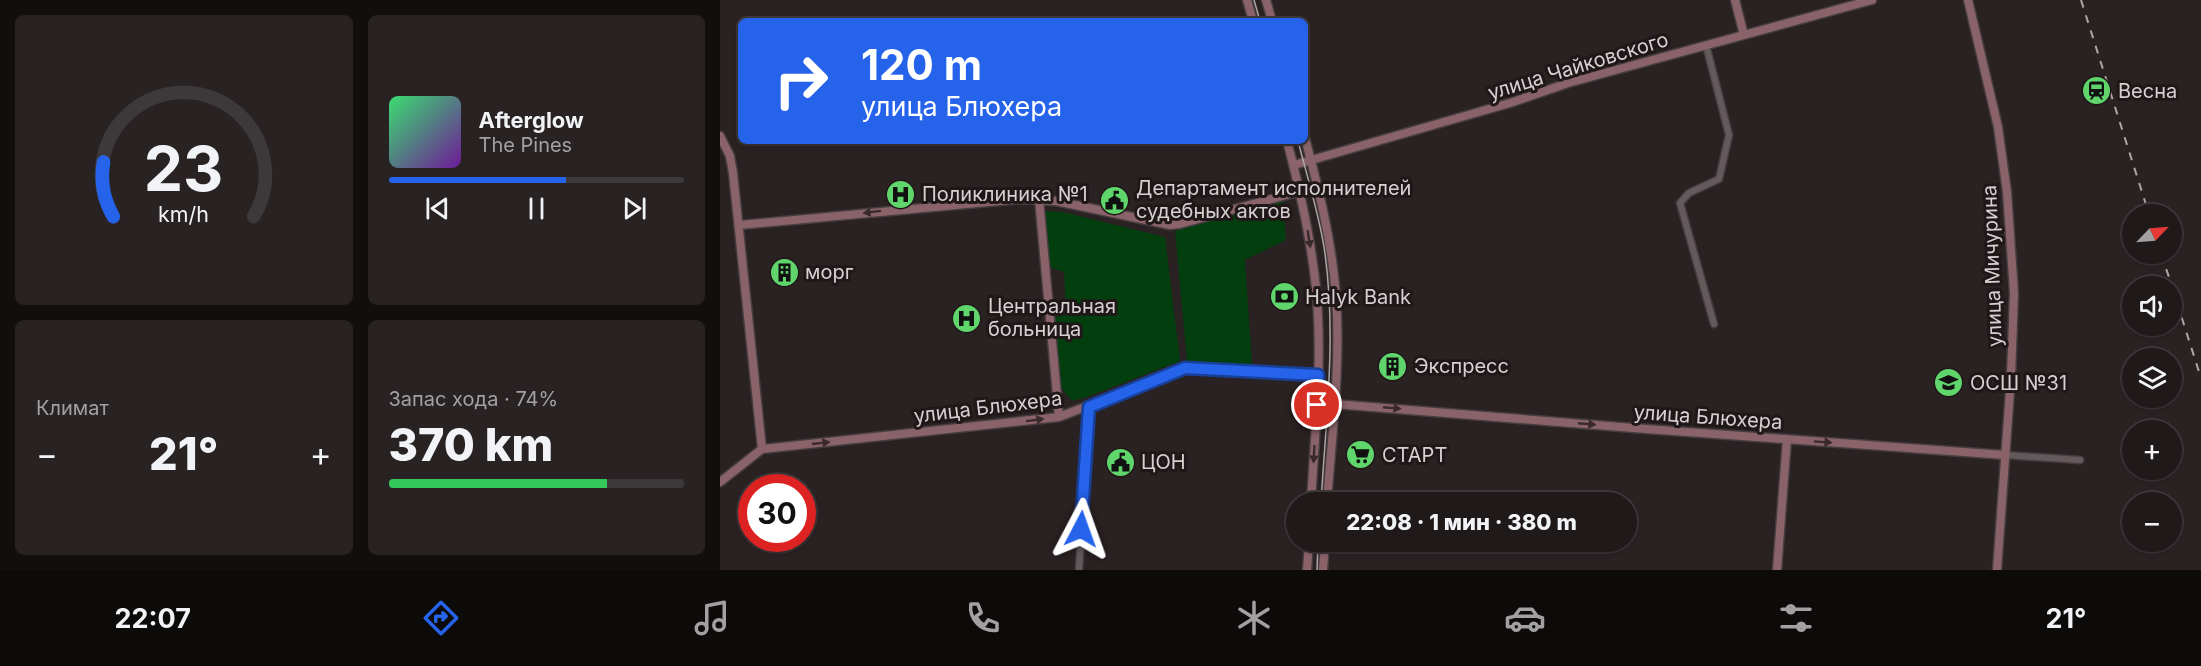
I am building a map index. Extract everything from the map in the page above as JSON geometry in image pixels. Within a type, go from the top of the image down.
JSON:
[{"type":"street","points":[[1247,0],[1252,18]]},
{"type":"street","points":[[1266,0],[1271,18]]},
{"type":"street","points":[[1735,0],[1744,35]]},
{"type":"street","name":"улица Чайковского","points":[[1293,165],[1510,103],[1568,83],[1872,0]]},
{"type":"street","name":"улица Мичурина","points":[[1968,0],[1991,89],[2007,192],[2014,293],[2006,455],[1997,570]]},
{"type":"street","points":[[1706,45],[1729,135],[1719,178],[1689,193],[1680,203],[1714,324]]},
{"type":"street","points":[[720,136],[730,156],[740,225],[762,449],[720,482]]},
{"type":"street","points":[[1288,144],[1300,191],[1316,290],[1318,375],[1312,492]]},
{"type":"street","points":[[1307,144],[1330,237],[1336,294],[1337,378],[1329,492]]},
{"type":"street","points":[[740,225],[1020,199],[1039,199],[1170,225],[1197,220],[1300,191]]},
{"type":"street","points":[[1039,199],[1059,417]]},
{"type":"street","name":"улица Блюхера","points":[[762,449],[1059,417],[1185,368],[1318,375]]},
{"type":"street","name":"улица Блюхера","points":[[1334,404],[2080,460]]},
{"type":"street","points":[[1078,570],[1089,407]]},
{"type":"street","points":[[1777,570],[1787,439]]},
{"type":"street","points":[[1308,570],[1309,552]]},
{"type":"street","points":[[1323,570],[1324,552]]},
{"type":"green space","points":[[1283,201],[1286,240],[1245,260],[1252,365],[1187,361],[1175,231]]},
{"type":"green space","points":[[1045,211],[1063,212],[1165,237],[1180,361],[1072,401],[1061,387],[1055,318],[1066,309],[1064,272],[1049,267]]},
{"type":"tram line","points":[[1254,0],[1259,18]]},
{"type":"tram line","points":[[1299,144],[1319,220],[1328,279],[1330,343],[1322,492]]},
{"type":"tram line","points":[[1317,570],[1318,552]]},
{"type":"railway","points":[[2081,0],[2146,204]]},
{"type":"railway","points":[[2164,264],[2169,276]]},
{"type":"railway","points":[[2182,318],[2201,378]]},
{"type":"place","name":"Весна","points":[[2097,91]]},
{"type":"place","name":"Поликлиника №1","points":[[901,194]]},
{"type":"place","name":"Департамент исполнителей судебных актов","points":[[1115,200]]},
{"type":"place","name":"морг","points":[[784,272]]},
{"type":"place","name":"Halyk Bank","points":[[1284,297]]},
{"type":"place","name":"Центральная больница","points":[[967,318]]},
{"type":"place","name":"Экспресс","points":[[1393,366]]},
{"type":"place","name":"ОСШ №31","points":[[1949,383]]},
{"type":"place","name":"СТАРТ","points":[[1361,455]]},
{"type":"place","name":"ЦОН","points":[[1120,462]]},
{"type":"route","points":[[1081,529],[1089,407],[1185,368],[1318,375],[1317,405]]}]
